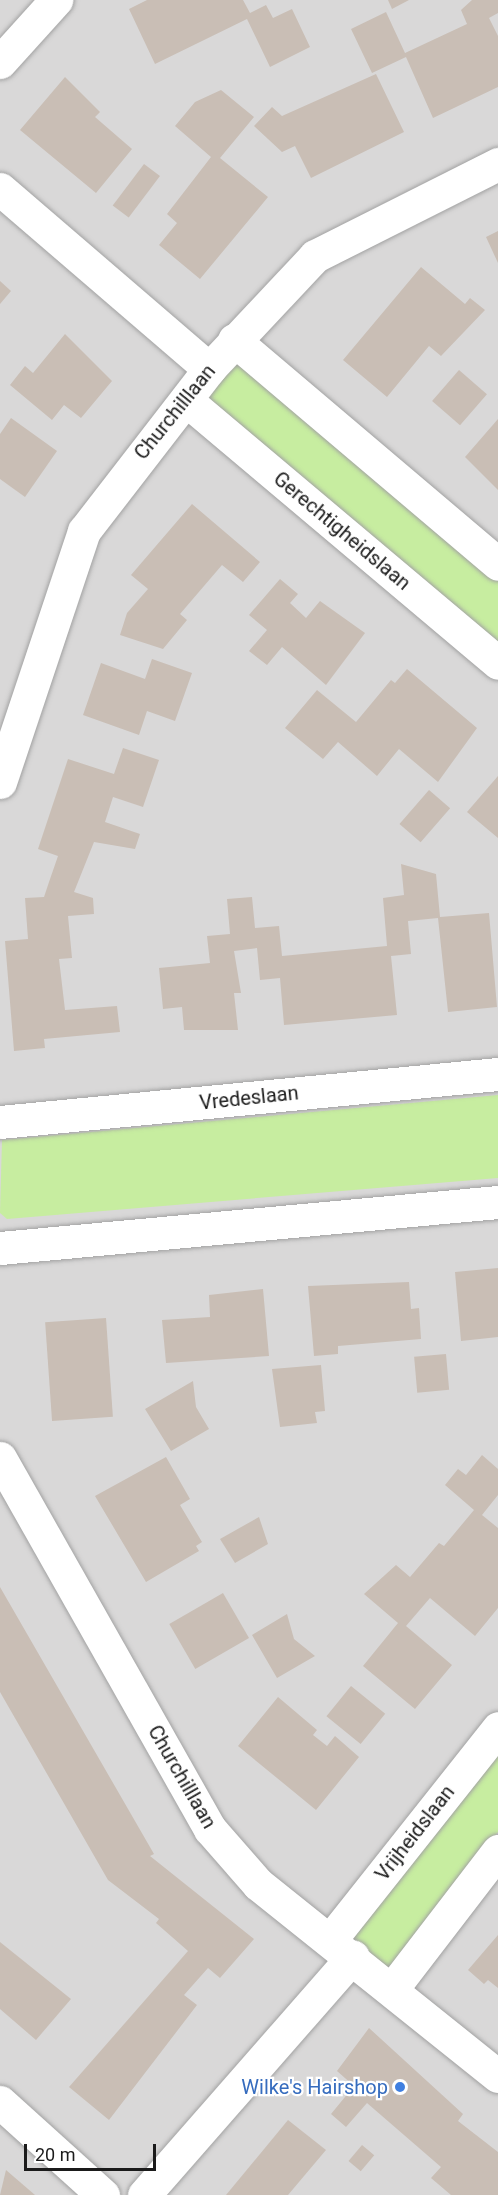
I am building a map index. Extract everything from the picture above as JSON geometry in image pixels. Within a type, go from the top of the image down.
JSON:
[{"type":"street","points":[[0,62],[56,0]]},
{"type":"street","name":"Churchilllaan","points":[[0,782],[84,531],[209,369],[315,256],[498,164]]},
{"type":"street","points":[[0,189],[209,369]]},
{"type":"street","points":[[234,340],[498,564]]},
{"type":"street","name":"Gerechtigheidslaan","points":[[186,400],[498,663]]},
{"type":"street","name":"Vredeslaan","points":[[0,1122],[498,1074]]},
{"type":"street","points":[[0,1248],[498,1202]]},
{"type":"street","name":"Churchilllaan","points":[[0,1458],[210,1829],[258,1884],[342,1947],[498,2076]]},
{"type":"street","name":"Vrijheidslaan","points":[[144,2195],[342,1947],[498,1728]]},
{"type":"street","points":[[392,1989],[498,1851]]},
{"type":"street","points":[[0,2102],[103,2195]]},
{"type":"shaded area","points":[[0,0],[498,0],[498,2195],[0,2195]]},
{"type":"green space","points":[[237,354],[498,580],[498,647],[196,398]]},
{"type":"green space","points":[[498,1095],[498,1178],[7,1219],[0,1213],[2,1140]]},
{"type":"green space","points":[[498,1752],[498,1832],[389,1971],[345,1934]]},
{"type":"building","points":[[147,0],[243,0],[250,13],[266,5],[273,18],[292,9],[310,47],[270,67],[247,19],[155,64],[129,9]]},
{"type":"building","points":[[388,0],[409,0],[392,9]]},
{"type":"building","points":[[472,0],[498,0],[498,13],[489,18],[498,36],[498,87],[433,118],[406,57],[372,73],[351,29],[386,12],[405,53],[467,24],[461,10]]},
{"type":"building","points":[[376,74],[404,132],[311,178],[295,146],[282,152],[254,126],[272,107],[282,116]]},
{"type":"building","points":[[65,77],[100,112],[95,117],[132,149],[96,193],[20,130]]},
{"type":"building","points":[[221,90],[254,117],[220,158],[268,197],[200,279],[159,245],[177,223],[167,214],[211,157],[175,126],[195,102]]},
{"type":"building","points":[[144,164],[160,176],[129,218],[113,206]]},
{"type":"building","points":[[498,231],[498,263],[486,237]]},
{"type":"building","points":[[421,267],[465,304],[470,298],[485,310],[441,356],[429,346],[387,397],[343,360]]},
{"type":"building","points":[[0,281],[11,291],[0,304]]},
{"type":"building","points":[[65,334],[112,381],[81,418],[64,405],[52,420],[10,385],[25,366],[33,373]]},
{"type":"building","points":[[459,370],[487,394],[460,425],[432,401]]},
{"type":"building","points":[[11,418],[57,451],[25,497],[0,479],[0,434]]},
{"type":"building","points":[[498,419],[498,490],[465,457]]},
{"type":"building","points":[[192,504],[260,562],[243,582],[222,565],[180,614],[187,620],[163,649],[120,635],[127,613],[148,589],[131,575]]},
{"type":"building","points":[[280,579],[298,594],[290,603],[306,618],[320,601],[365,633],[326,685],[282,647],[267,665],[249,651],[267,630],[249,615]]},
{"type":"building","points":[[152,659],[192,673],[175,721],[147,711],[139,735],[83,715],[101,663],[145,679]]},
{"type":"building","points":[[407,669],[477,728],[438,782],[399,749],[377,776],[338,742],[323,759],[285,728],[317,690],[356,722],[391,680],[395,683]]},
{"type":"building","points":[[123,748],[159,760],[143,807],[113,797],[105,822],[140,834],[135,849],[94,842],[74,892],[93,898],[94,914],[68,916],[72,958],[59,959],[65,1010],[117,1006],[120,1032],[44,1039],[45,1048],[14,1051],[5,941],[28,939],[25,898],[44,897],[58,856],[38,849],[68,759],[114,774]]},
{"type":"building","points":[[498,776],[498,838],[467,812]]},
{"type":"building","points":[[429,790],[450,808],[421,842],[399,824]]},
{"type":"building","points":[[401,864],[436,874],[440,917],[489,913],[497,1007],[448,1012],[438,918],[408,921],[411,954],[391,956],[397,1015],[284,1025],[280,978],[260,980],[257,948],[234,951],[241,993],[234,993],[238,1030],[184,1030],[182,1007],[163,1009],[159,968],[210,963],[207,936],[230,934],[227,899],[252,897],[255,928],[279,926],[282,956],[387,946],[383,898],[404,895]]},
{"type":"building","points":[[498,1268],[498,1337],[461,1341],[455,1272]]},
{"type":"building","points":[[409,1282],[411,1309],[419,1308],[421,1339],[338,1346],[338,1354],[314,1356],[308,1286]]},
{"type":"building","points":[[263,1289],[269,1356],[166,1363],[162,1320],[210,1317],[209,1295]]},
{"type":"building","points":[[106,1318],[113,1417],[52,1421],[45,1322]]},
{"type":"building","points":[[446,1354],[449,1390],[417,1393],[414,1357]]},
{"type":"building","points":[[321,1365],[325,1411],[315,1412],[317,1423],[280,1427],[272,1369]]},
{"type":"building","points":[[193,1381],[196,1407],[209,1429],[171,1451],[145,1409]]},
{"type":"building","points":[[482,1455],[498,1469],[498,1495],[482,1515],[498,1528],[498,1608],[475,1636],[430,1598],[406,1626],[452,1665],[415,1709],[363,1666],[398,1623],[364,1594],[396,1565],[410,1577],[439,1543],[444,1546],[474,1510],[445,1485],[458,1469],[466,1475]]},
{"type":"building","points":[[166,1457],[190,1499],[180,1505],[202,1542],[196,1546],[199,1551],[146,1582],[95,1496]]},
{"type":"building","points":[[259,1517],[268,1544],[235,1563],[220,1539]]},
{"type":"building","points":[[0,1587],[154,1854],[150,1856],[254,1939],[220,1978],[208,1968],[184,1995],[197,2005],[109,2120],[69,2087],[188,1951],[156,1923],[159,1919],[108,1880],[0,1692]]},
{"type":"building","points":[[223,1593],[249,1638],[195,1669],[169,1624]]},
{"type":"building","points":[[287,1614],[294,1639],[315,1656],[277,1678],[252,1635]]},
{"type":"building","points":[[351,1686],[385,1714],[361,1744],[326,1716]]},
{"type":"building","points":[[278,1697],[317,1730],[313,1735],[327,1746],[335,1736],[359,1757],[316,1810],[238,1746]]},
{"type":"building","points":[[498,1935],[498,1988],[488,1980],[484,1984],[468,1970]]},
{"type":"building","points":[[0,1942],[71,1999],[36,2040],[0,2009]]},
{"type":"building","points":[[369,2028],[463,2114],[458,2121],[498,2152],[498,2195],[451,2195],[431,2178],[441,2167],[367,2103],[346,2127],[331,2114],[354,2086],[337,2071]]},
{"type":"building","points":[[288,2120],[326,2150],[288,2195],[226,2195]]},
{"type":"building","points":[[362,2145],[374,2155],[361,2171],[349,2161]]},
{"type":"building","points":[[6,2170],[35,2195],[0,2195]]},
{"type":"place","name":"Wilke's Hairshop","points":[[400,2087]]}]
